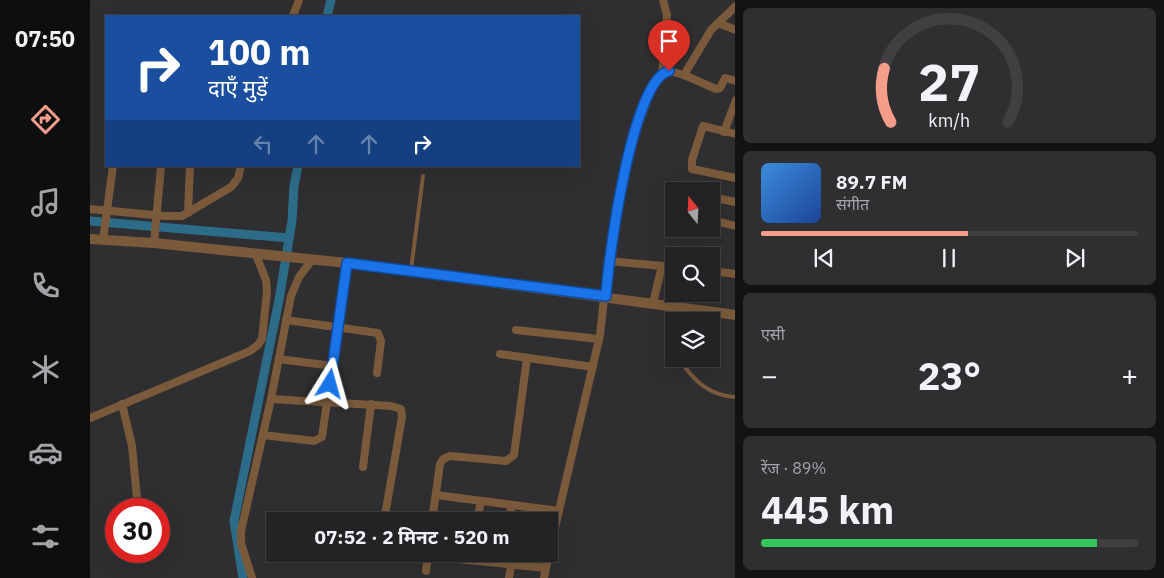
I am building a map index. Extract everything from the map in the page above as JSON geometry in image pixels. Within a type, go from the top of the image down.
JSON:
[{"type":"street","points":[[294,15],[299,0]]},
{"type":"street","points":[[558,519],[599,340],[606,296],[608,261],[623,178],[633,140],[652,88],[662,74],[667,15],[663,0]]},
{"type":"street","points":[[684,75],[711,30],[735,6]]},
{"type":"street","points":[[718,23],[735,30]]},
{"type":"street","points":[[662,74],[669,71],[684,75],[716,89],[720,88],[725,78],[735,81]]},
{"type":"street","points":[[724,132],[735,100]]},
{"type":"street","points":[[735,134],[703,126],[692,160],[692,169],[735,178]]},
{"type":"street","points":[[104,235],[113,167]]},
{"type":"street","points":[[155,239],[161,167]]},
{"type":"street","points":[[188,213],[190,167]]},
{"type":"street","points":[[90,209],[175,216],[188,213],[231,187],[238,178],[241,167]]},
{"type":"street","points":[[720,199],[735,202]]},
{"type":"street","points":[[720,222],[735,226]]},
{"type":"street","points":[[90,239],[104,235],[155,239],[262,255],[347,263],[606,296],[735,315]]},
{"type":"street","points":[[90,418],[250,351],[258,345],[264,332],[268,285],[262,255]]},
{"type":"street","points":[[252,578],[241,542],[241,531],[271,399],[286,320],[295,285],[309,260]]},
{"type":"street","points":[[608,261],[665,266]]},
{"type":"street","points":[[263,435],[318,441],[323,433],[347,263]]},
{"type":"street","points":[[653,303],[662,266]]},
{"type":"street","points":[[720,272],[735,274]]},
{"type":"street","points":[[286,320],[378,333],[381,341],[377,372]]},
{"type":"street","points":[[516,330],[599,340]]},
{"type":"street","points":[[500,354],[593,367]]},
{"type":"street","points":[[433,512],[440,464],[445,457],[506,461],[514,455],[527,358]]},
{"type":"street","points":[[279,359],[332,366]]},
{"type":"street","points":[[271,399],[397,407],[402,413],[386,512]]},
{"type":"street","points":[[122,404],[132,446],[137,498]]},
{"type":"street","points":[[363,467],[371,404]]},
{"type":"street","points":[[436,495],[560,511]]},
{"type":"street","points":[[479,512],[481,501]]},
{"type":"street","points":[[510,512],[512,505]]},
{"type":"street","points":[[426,571],[427,562]]},
{"type":"street","points":[[495,562],[546,568]]},
{"type":"street","points":[[544,578],[547,562]]},
{"type":"street","points":[[509,578],[511,565]]},
{"type":"lane","points":[[410,272],[423,176]]},
{"type":"lane","points":[[686,367],[694,379],[707,389],[722,395],[735,397]]},
{"type":"waterway","points":[[327,15],[331,0]]},
{"type":"waterway","points":[[243,578],[234,521],[279,300],[292,221],[294,186],[298,167]]},
{"type":"waterway","points":[[90,221],[289,238]]},
{"type":"route","points":[[330,384],[347,263],[606,296],[608,261],[623,178],[633,140],[657,78],[669,71]]}]
